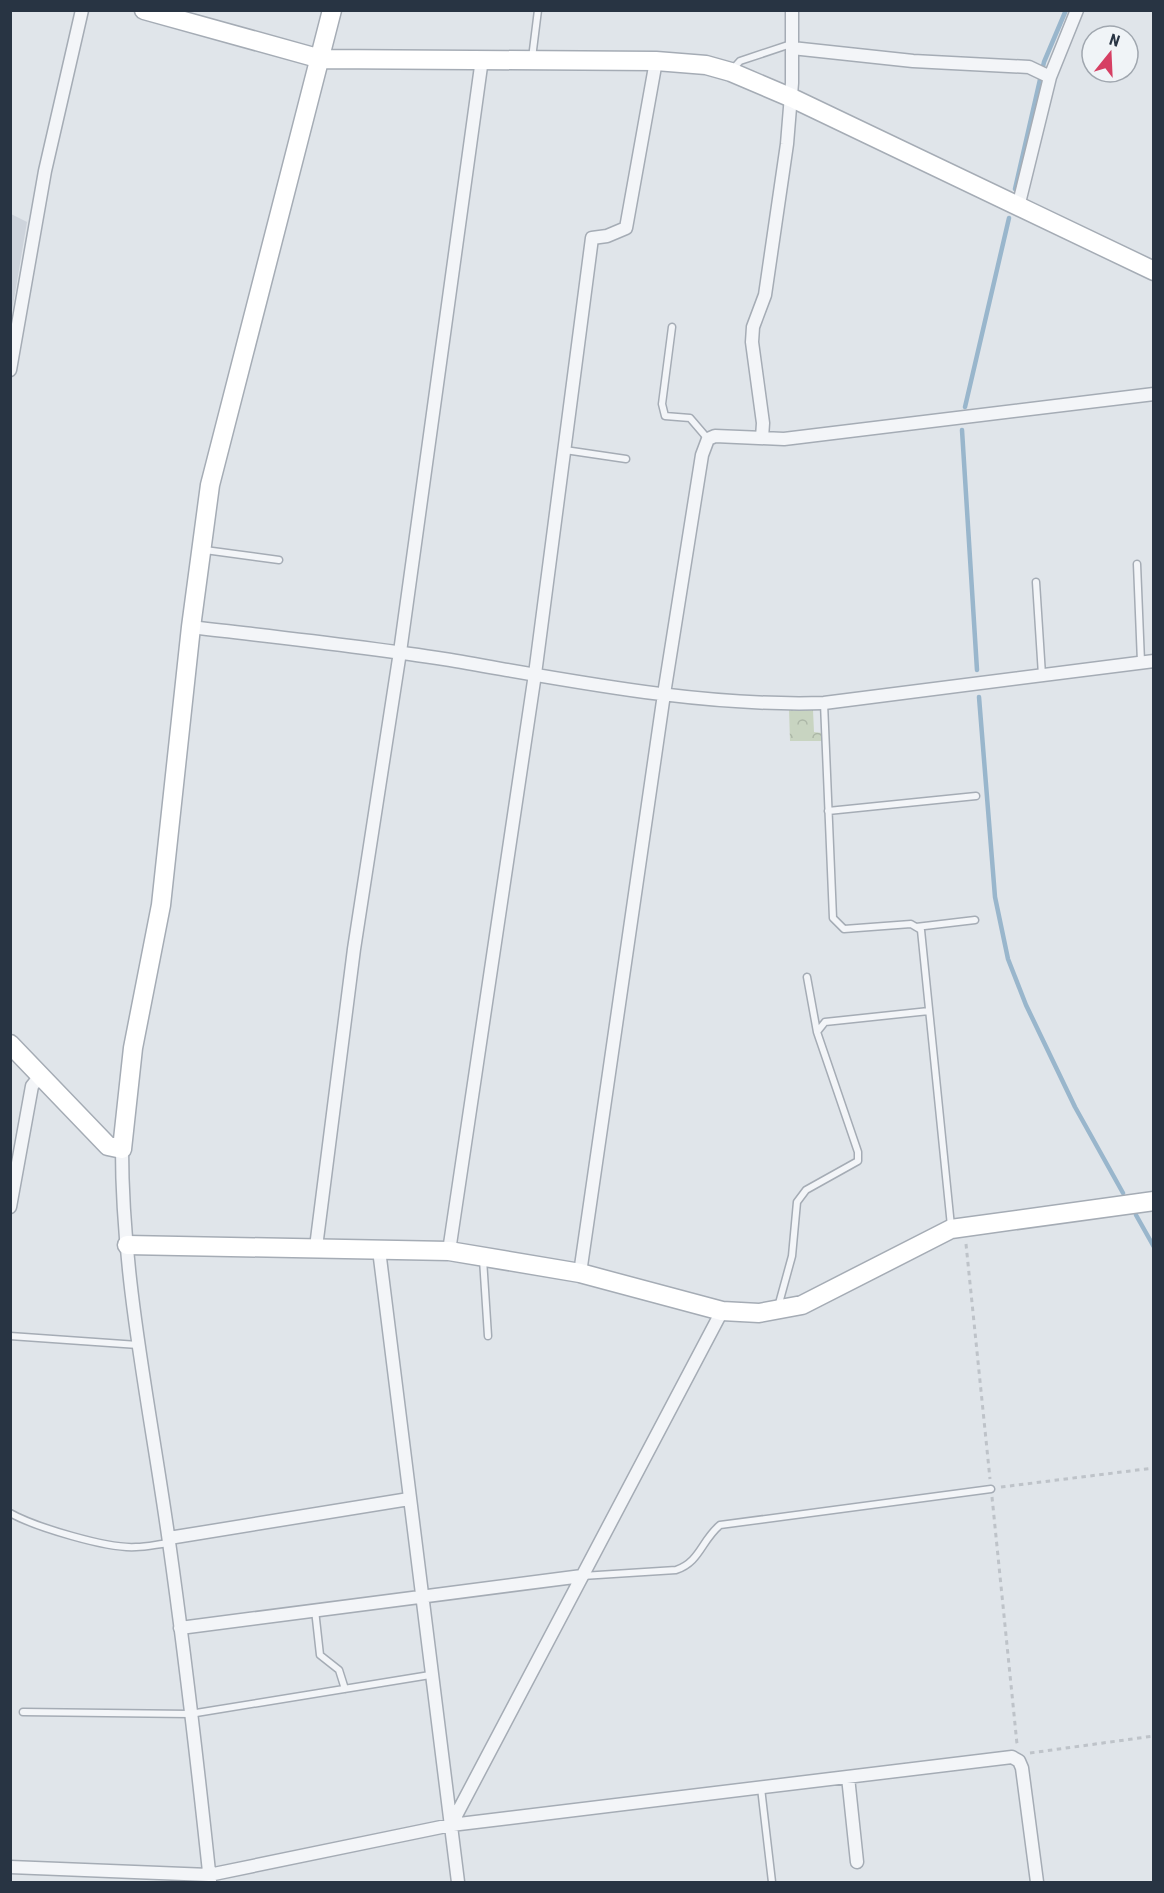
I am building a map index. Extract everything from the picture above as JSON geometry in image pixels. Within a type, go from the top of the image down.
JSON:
[{"type":"street","points":[[10,370],[45,171],[82,10]]},
{"type":"street","points":[[144,10],[321,59],[482,58],[656,61],[706,65],[731,72],[792,98],[1154,271]]},
{"type":"street","points":[[209,1879],[169,1540],[139,1345],[122,1207],[122,1149],[133,1048],[161,905],[191,627],[210,485],[332,10]]},
{"type":"street","points":[[762,438],[763,423],[752,342],[753,327],[765,295],[788,144],[792,98],[792,10]]},
{"type":"street","points":[[1018,207],[1050,76],[1077,10]]},
{"type":"street","points":[[792,46],[913,61],[1029,67],[1050,76]]},
{"type":"street","points":[[316,1247],[352,960],[400,652],[482,58]]},
{"type":"street","points":[[449,1251],[535,674],[592,238],[607,236],[626,228],[656,61]]},
{"type":"street","points":[[580,1273],[664,694],[702,455],[708,439],[715,436],[784,439],[1154,394]]},
{"type":"street","points":[[191,627],[400,652],[664,694],[771,705],[824,703],[1147,662]]},
{"type":"street","points":[[10,1044],[108,1146],[122,1149]]},
{"type":"street","points":[[10,1207],[32,1086],[40,1076]]},
{"type":"street","points":[[127,1245],[449,1251],[580,1273],[722,1311],[759,1313],[802,1305],[951,1229],[1154,1201]]},
{"type":"street","points":[[379,1250],[430,1676],[458,1882]]},
{"type":"street","points":[[451,1825],[722,1311]]},
{"type":"street","points":[[169,1540],[409,1499]]},
{"type":"street","points":[[180,1628],[582,1576]]},
{"type":"street","points":[[10,1867],[209,1879],[451,1825],[1012,1757],[1019,1761],[1037,1882]]},
{"type":"street","points":[[848,1777],[858,1862]]},
{"type":"lane","points":[[532,59],[538,10]]},
{"type":"lane","points":[[731,72],[740,61],[792,46]]},
{"type":"lane","points":[[672,327],[662,404],[665,416],[690,418],[708,439]]},
{"type":"lane","points":[[564,450],[626,459]]},
{"type":"lane","points":[[201,550],[279,560]]},
{"type":"lane","points":[[1137,564],[1147,662]]},
{"type":"lane","points":[[1036,582],[1042,675]]},
{"type":"lane","points":[[824,703],[832,918],[844,929],[910,924],[921,930],[951,1229]]},
{"type":"lane","points":[[828,812],[976,796]]},
{"type":"lane","points":[[915,927],[975,920]]},
{"type":"lane","points":[[777,1310],[792,1256],[797,1203],[806,1190],[858,1161],[858,1152],[817,1032],[807,977]]},
{"type":"lane","points":[[817,1032],[825,1022],[929,1011]]},
{"type":"lane","points":[[483,1257],[488,1336]]},
{"type":"lane","points":[[10,1336],[139,1345]]},
{"type":"lane","points":[[582,1576],[690,1566],[710,1533],[720,1525],[991,1489]]},
{"type":"lane","points":[[10,1512],[51,1530],[134,1548],[169,1540]]},
{"type":"lane","points":[[315,1610],[320,1655],[339,1670],[345,1689]]},
{"type":"lane","points":[[23,1712],[190,1713],[430,1676]]},
{"type":"lane","points":[[761,1788],[772,1882]]},
{"type":"path","points":[[991,1489],[1154,1468]]},
{"type":"path","points":[[1019,1761],[1029,1753],[1154,1736]]},
{"type":"shaded area","points":[[11,214],[27,222],[11,317]]},
{"type":"green space","points":[[789,709],[813,710],[814,732],[822,733],[822,741],[790,741]]},
{"type":"waterway","points":[[1015,189],[1044,62],[1066,10]]},
{"type":"waterway","points":[[965,407],[1009,218]]},
{"type":"waterway","points":[[962,430],[977,670]]},
{"type":"waterway","points":[[979,697],[995,897],[1008,959],[1026,1005],[1075,1107],[1123,1193]]},
{"type":"waterway","points":[[1136,1215],[1154,1247]]}]
